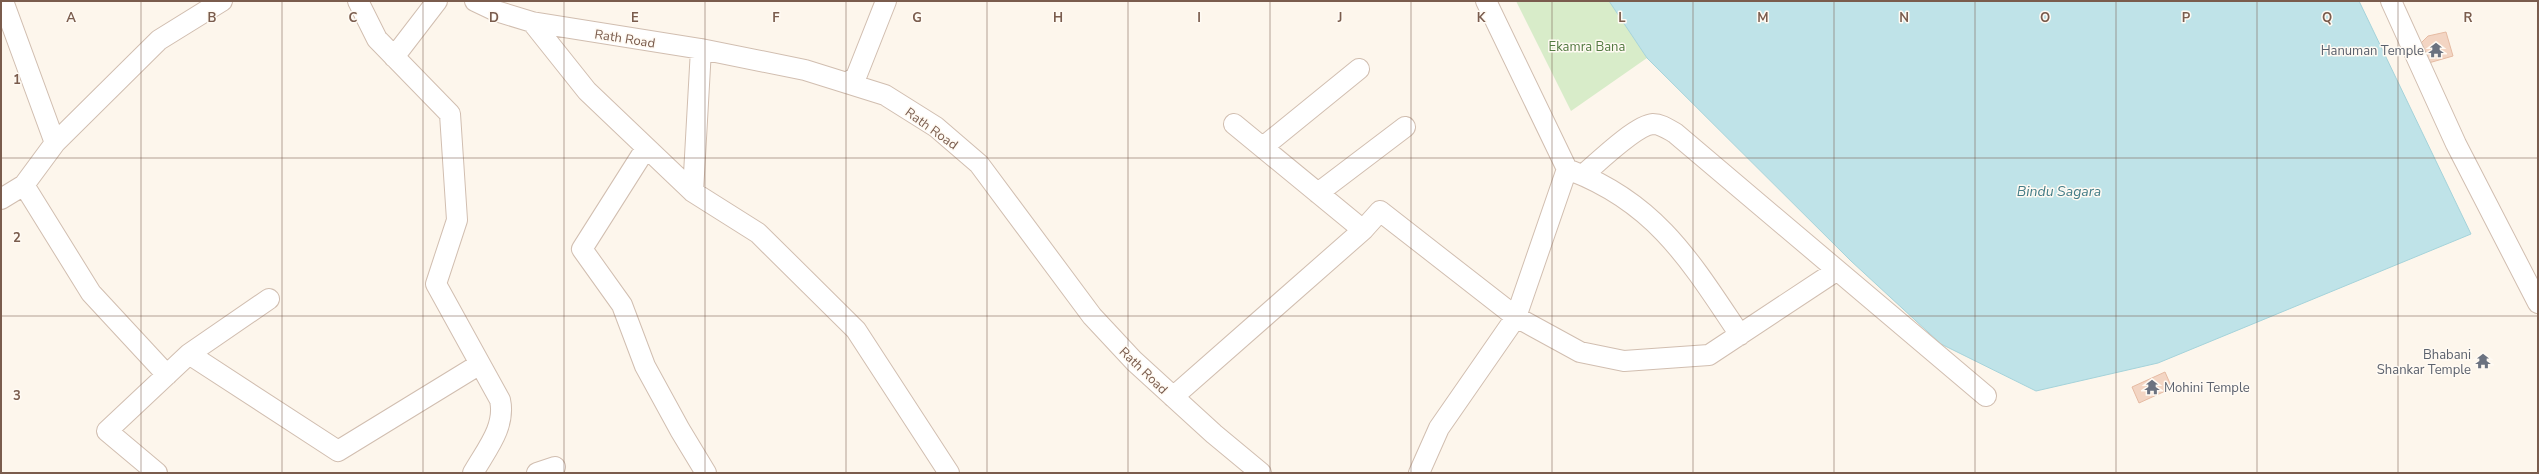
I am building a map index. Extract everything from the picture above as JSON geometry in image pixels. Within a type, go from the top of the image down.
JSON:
[{"type":"street","points":[[3,1],[55,143]]},
{"type":"street","points":[[1,199],[24,185],[55,143],[159,40],[222,1]]},
{"type":"street","points":[[358,1],[377,39],[450,114],[457,220],[436,284],[500,400],[503,413],[500,426],[473,473]]},
{"type":"street","points":[[394,57],[437,1]]},
{"type":"street","name":"Rath Road","points":[[474,1],[496,11],[532,22],[701,50],[805,70],[848,82],[885,95],[936,127],[979,164],[1092,316],[1134,361],[1173,397],[1261,473]]},
{"type":"street","points":[[848,82],[856,77],[886,1]]},
{"type":"street","points":[[1486,1],[1575,172],[1597,180],[1633,203],[1662,227],[1702,278],[1740,335]]},
{"type":"street","points":[[2391,1],[2456,144],[2538,303]]},
{"type":"street","points":[[532,22],[587,91],[646,148],[693,192],[758,233],[856,330],[949,473]]},
{"type":"street","points":[[693,192],[701,50]]},
{"type":"street","points":[[1263,148],[1359,69]]},
{"type":"street","points":[[1234,124],[1363,230]]},
{"type":"street","points":[[1419,473],[1439,428],[1516,318],[1575,172],[1650,124],[1660,125],[1675,133],[1836,271],[1986,396]]},
{"type":"street","points":[[1318,193],[1405,127]]},
{"type":"street","points":[[646,148],[582,250],[622,305],[645,366],[680,430],[706,473]]},
{"type":"street","points":[[24,185],[91,293],[167,375]]},
{"type":"street","points":[[1173,397],[1363,230],[1380,211],[1516,318],[1580,352],[1624,361],[1709,355],[1836,271]]},
{"type":"street","points":[[157,473],[107,431],[189,354],[269,299]]},
{"type":"street","points":[[189,354],[338,451],[480,364]]},
{"type":"green space","name":"Ekamra Bana","points":[[1516,1],[1609,1],[1647,58],[1571,111]]},
{"type":"water","name":"Bindu Sagara","points":[[1609,1],[2359,1],[2471,234],[2158,363],[2036,391],[1941,344],[1851,261],[1647,58]]},
{"type":"building","name":"Hanuman Temple","points":[[2446,32],[2453,56],[2425,64],[2420,44],[2428,36]]},
{"type":"building","name":"Mohini Temple","points":[[2165,372],[2172,388],[2139,403],[2132,387]]},
{"type":"place","name":"Hanuman Temple","points":[[2436,50]]},
{"type":"place","name":"Bhabani Shankar Temple","points":[[2483,361]]},
{"type":"place","name":"Mohini Temple","points":[[2152,387]]}]
